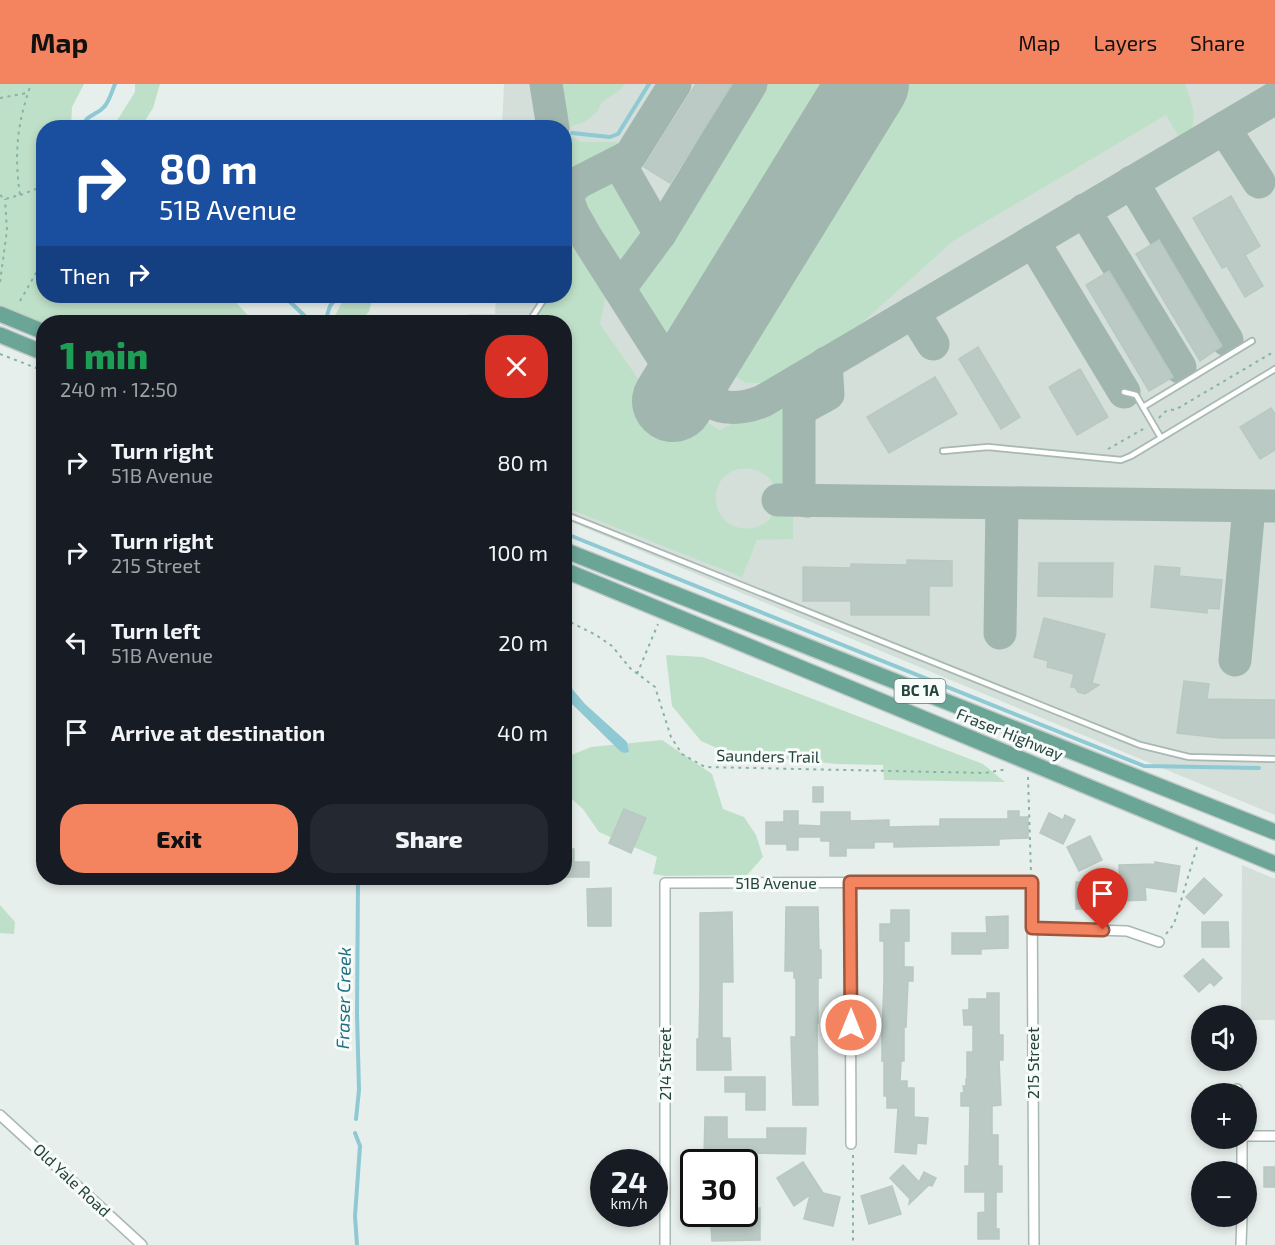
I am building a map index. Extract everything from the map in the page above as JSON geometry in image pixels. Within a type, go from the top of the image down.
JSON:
[{"type":"main road","points":[[0,314],[36,329]]},
{"type":"main road","points":[[0,335],[36,350]]},
{"type":"main road","name":"Fraser Highway","points":[[572,553],[1275,832]]},
{"type":"main road","name":"Fraser Highway","points":[[572,573],[1275,864]]},
{"type":"street","points":[[850,882],[851,1144]]},
{"type":"street","name":"51B Avenue","points":[[665,883],[1032,882]]},
{"type":"street","name":"215 Street","points":[[1032,882],[1034,1245]]},
{"type":"street","name":"214 Street","points":[[665,883],[665,1245]]},
{"type":"street","points":[[1032,928],[1127,932],[1159,942]]},
{"type":"street","name":"Old Yale Road","points":[[0,1115],[142,1245]]},
{"type":"street","points":[[1257,1136],[1275,1136]]},
{"type":"street","points":[[1241,1245],[1242,1227]]},
{"type":"lane","points":[[1143,407],[1252,341]]},
{"type":"lane","points":[[944,451],[988,447],[1121,460],[1275,369]]},
{"type":"lane","points":[[1124,392],[1136,395],[1161,438]]},
{"type":"lane","points":[[572,517],[1140,746],[1188,757],[1275,759]]},
{"type":"path","points":[[20,195],[17,177],[18,126],[31,84]]},
{"type":"path","points":[[0,98],[28,93]]},
{"type":"path","points":[[5,199],[36,189]]},
{"type":"path","points":[[0,195],[5,199],[7,230],[0,282]]},
{"type":"path","points":[[20,301],[36,273]]},
{"type":"path","points":[[1106,451],[1153,423],[1163,413],[1170,409],[1175,410],[1275,351]]},
{"type":"path","points":[[0,354],[36,368]]},
{"type":"path","points":[[637,674],[658,621]]},
{"type":"path","name":"Saunders Trail","points":[[572,623],[612,646],[630,668],[656,687],[671,737],[682,754],[705,767],[985,773],[1007,769],[1009,764]]},
{"type":"path","points":[[1018,773],[1029,778],[1029,851],[1032,882]]},
{"type":"path","points":[[1159,942],[1174,924],[1198,842]]},
{"type":"path","points":[[851,1144],[854,1169],[854,1245]]},
{"type":"shaded area","points":[[504,84],[1275,84],[1275,815],[572,522],[572,315],[468,314],[495,314],[496,303],[572,303],[572,120],[502,120]]},
{"type":"shaded area","points":[[1242,865],[1275,879],[1275,1020],[1257,1020],[1257,1005],[1241,1005]]},
{"type":"green space","points":[[0,84],[84,84],[72,107],[71,120],[36,120],[36,303],[236,303],[248,315],[36,315],[36,329],[0,314]]},
{"type":"green space","points":[[135,84],[160,84],[153,108],[145,120],[117,120],[135,92]]},
{"type":"green space","points":[[553,84],[624,84],[620,90],[602,102],[597,112],[584,122],[572,126],[572,120],[559,120]]},
{"type":"green space","points":[[757,84],[843,84],[691,331],[668,337],[650,321],[638,305],[633,283]]},
{"type":"green space","points":[[891,84],[1185,84],[1193,108],[1193,120],[1190,132],[1180,139],[1166,115],[953,241],[844,339],[771,383],[746,383],[730,373],[726,354]]},
{"type":"green space","points":[[572,136],[581,142],[619,142],[611,159],[572,172]]},
{"type":"green space","points":[[602,178],[617,182],[647,232],[624,273],[617,274],[576,202],[585,186]]},
{"type":"green space","points":[[572,230],[608,284],[600,324],[641,383],[720,430],[784,396],[792,403],[790,491],[777,492],[771,480],[762,473],[752,469],[741,469],[723,478],[717,488],[716,501],[719,513],[726,521],[745,528],[765,523],[772,516],[777,505],[793,505],[793,539],[757,540],[742,577],[572,510],[572,315],[537,315],[544,303],[572,303]]},
{"type":"green space","points":[[342,303],[371,303],[366,315],[336,315]]},
{"type":"green space","points":[[666,655],[703,657],[983,764],[1005,782],[884,780],[883,765],[837,764],[730,754],[701,741],[672,706]]},
{"type":"green space","points":[[662,740],[712,774],[723,809],[744,817],[756,835],[763,857],[747,875],[666,876],[653,874],[657,857],[599,832],[583,809],[572,799],[572,755],[591,747]]},
{"type":"green space","points":[[0,905],[15,922],[14,934],[0,933]]},
{"type":"water","points":[[572,688],[585,704],[627,742],[629,752],[620,751],[573,705]]},
{"type":"building","points":[[696,84],[732,84],[670,183],[644,167]]},
{"type":"building","points":[[1231,196],[1260,246],[1245,255],[1263,286],[1245,297],[1227,266],[1222,268],[1193,218]]},
{"type":"building","points":[[1159,240],[1222,346],[1200,361],[1136,254]]},
{"type":"building","points":[[1109,271],[1173,377],[1149,391],[1086,285]]},
{"type":"building","points":[[978,347],[1020,417],[1001,429],[959,359]]},
{"type":"building","points":[[1080,369],[1108,417],[1077,435],[1049,387]]},
{"type":"building","points":[[935,377],[957,414],[889,453],[867,417]]},
{"type":"building","points":[[1271,408],[1275,414],[1275,450],[1260,459],[1240,427]]},
{"type":"building","points":[[907,560],[952,561],[952,586],[929,586],[929,615],[851,615],[851,601],[803,601],[803,567],[851,568],[851,564],[907,565]]},
{"type":"building","points":[[1039,563],[1113,563],[1112,597],[1038,596]]},
{"type":"building","points":[[1155,566],[1180,568],[1179,576],[1222,580],[1219,609],[1207,608],[1207,613],[1151,607]]},
{"type":"building","points":[[1044,618],[1105,634],[1092,683],[1099,685],[1085,694],[1078,692],[1075,687],[1071,687],[1074,674],[1047,667],[1048,661],[1034,657]]},
{"type":"building","points":[[1184,681],[1209,684],[1207,699],[1275,700],[1275,738],[1221,738],[1177,733]]},
{"type":"building","points":[[813,787],[823,787],[823,802],[813,802]]},
{"type":"building","points":[[624,809],[646,818],[631,853],[609,843]]},
{"type":"building","points":[[784,811],[798,811],[798,825],[821,826],[821,812],[850,812],[850,821],[889,820],[889,827],[940,826],[940,819],[1008,819],[1008,811],[1019,811],[1019,817],[1028,817],[1028,838],[999,839],[999,845],[894,847],[894,842],[874,842],[874,848],[846,848],[846,856],[830,856],[830,841],[821,841],[821,837],[798,837],[798,850],[787,850],[787,844],[766,844],[766,822],[784,822]]},
{"type":"building","points":[[1049,813],[1063,820],[1065,815],[1075,820],[1063,844],[1040,833]]},
{"type":"building","points":[[1090,836],[1102,860],[1079,871],[1067,847]]},
{"type":"building","points":[[572,849],[574,849],[574,862],[589,862],[589,877],[572,877]]},
{"type":"building","points":[[1155,862],[1180,866],[1176,892],[1145,887],[1146,900],[1120,901],[1119,865],[1155,864]]},
{"type":"building","points":[[1204,878],[1222,895],[1204,914],[1186,897]]},
{"type":"building","points":[[1076,882],[1102,883],[1102,909],[1076,909]]},
{"type":"building","points":[[611,888],[611,926],[588,926],[587,889]]},
{"type":"building","points":[[786,907],[818,907],[821,978],[818,978],[818,1105],[793,1105],[791,1037],[796,1037],[796,978],[794,978],[794,971],[785,971]]},
{"type":"building","points":[[891,910],[909,910],[909,941],[904,941],[904,967],[913,967],[913,981],[908,981],[904,1061],[901,1061],[900,1081],[907,1081],[907,1088],[914,1088],[914,1117],[928,1118],[926,1144],[917,1143],[916,1154],[895,1152],[898,1108],[887,1108],[887,1096],[884,1096],[882,1035],[884,941],[880,941],[880,924],[891,924]]},
{"type":"building","points":[[732,912],[733,982],[722,982],[722,1038],[730,1038],[731,1070],[697,1070],[700,913]]},
{"type":"building","points":[[1008,916],[1008,948],[981,949],[981,954],[952,954],[952,933],[987,933],[986,917]]},
{"type":"building","points":[[1202,922],[1228,922],[1229,947],[1202,947]]},
{"type":"building","points":[[1203,959],[1222,978],[1214,986],[1210,982],[1199,992],[1184,976]]},
{"type":"building","points":[[987,993],[999,993],[999,1035],[1003,1035],[1003,1060],[999,1060],[1001,1105],[992,1106],[992,1135],[998,1135],[998,1166],[1002,1166],[1002,1192],[996,1192],[996,1229],[999,1229],[999,1239],[978,1239],[978,1213],[985,1212],[985,1192],[965,1192],[965,1166],[969,1166],[970,1106],[961,1106],[961,1093],[964,1093],[963,1086],[966,1086],[967,1052],[973,1052],[973,1025],[964,1025],[963,1010],[969,1010],[969,999],[987,999]]},
{"type":"building","points":[[725,1077],[765,1077],[765,1110],[746,1110],[746,1092],[725,1092]]},
{"type":"building","points":[[705,1117],[727,1117],[727,1139],[767,1139],[767,1128],[806,1128],[805,1154],[758,1153],[758,1149],[704,1149]]},
{"type":"building","points":[[803,1162],[823,1193],[840,1197],[833,1226],[804,1219],[810,1195],[794,1206],[777,1178]]},
{"type":"building","points":[[903,1165],[919,1182],[924,1172],[936,1178],[932,1186],[929,1185],[909,1204],[910,1199],[890,1178]]},
{"type":"building","points":[[1264,1167],[1275,1167],[1275,1187],[1264,1187]]},
{"type":"building","points":[[892,1186],[901,1214],[869,1224],[861,1196]]},
{"type":"building","points":[[758,1208],[760,1208],[760,1240],[712,1241],[711,1227],[758,1227]]},
{"type":"waterway","name":"Fraser Creek","points":[[86,120],[106,105],[115,84]]},
{"type":"waterway","points":[[572,133],[610,137],[618,134],[649,84]]},
{"type":"waterway","name":"Fraser Creek","points":[[291,303],[304,315]]},
{"type":"waterway","points":[[327,315],[332,303]]},
{"type":"waterway","points":[[572,536],[1144,766],[1259,768]]},
{"type":"waterway","name":"Fraser Creek","points":[[356,1119],[359,1090],[358,885]]},
{"type":"waterway","name":"Fraser Creek","points":[[355,1133],[360,1146],[355,1216],[357,1245]]},
{"type":"taxiway","points":[[546,84],[552,120]]},
{"type":"taxiway","points":[[572,188],[579,182],[630,156],[675,84]]},
{"type":"taxiway","points":[[620,288],[660,234],[751,84]]},
{"type":"taxiway","points":[[701,355],[696,379],[708,399],[730,407],[747,406],[763,401],[1275,98]]},
{"type":"taxiway","points":[[1224,128],[1259,182]]},
{"type":"taxiway","points":[[619,163],[660,234]]},
{"type":"taxiway","points":[[1132,182],[1227,340]]},
{"type":"taxiway","points":[[1084,210],[1180,367]]},
{"type":"taxiway","points":[[572,211],[662,356],[670,363],[685,366],[701,355]]},
{"type":"taxiway","points":[[1033,241],[1124,392]]},
{"type":"taxiway","points":[[913,312],[933,344]]},
{"type":"taxiway","points":[[807,501],[799,497],[799,410],[828,394],[826,363]]},
{"type":"taxiway","points":[[778,500],[1275,506]]},
{"type":"taxiway","points":[[1000,633],[1002,504]]},
{"type":"taxiway","points":[[1235,660],[1249,507]]},
{"type":"runway","points":[[673,401],[868,84]]},
{"type":"route","points":[[851,1025],[850,882],[1032,882],[1032,928],[1103,930]]}]
